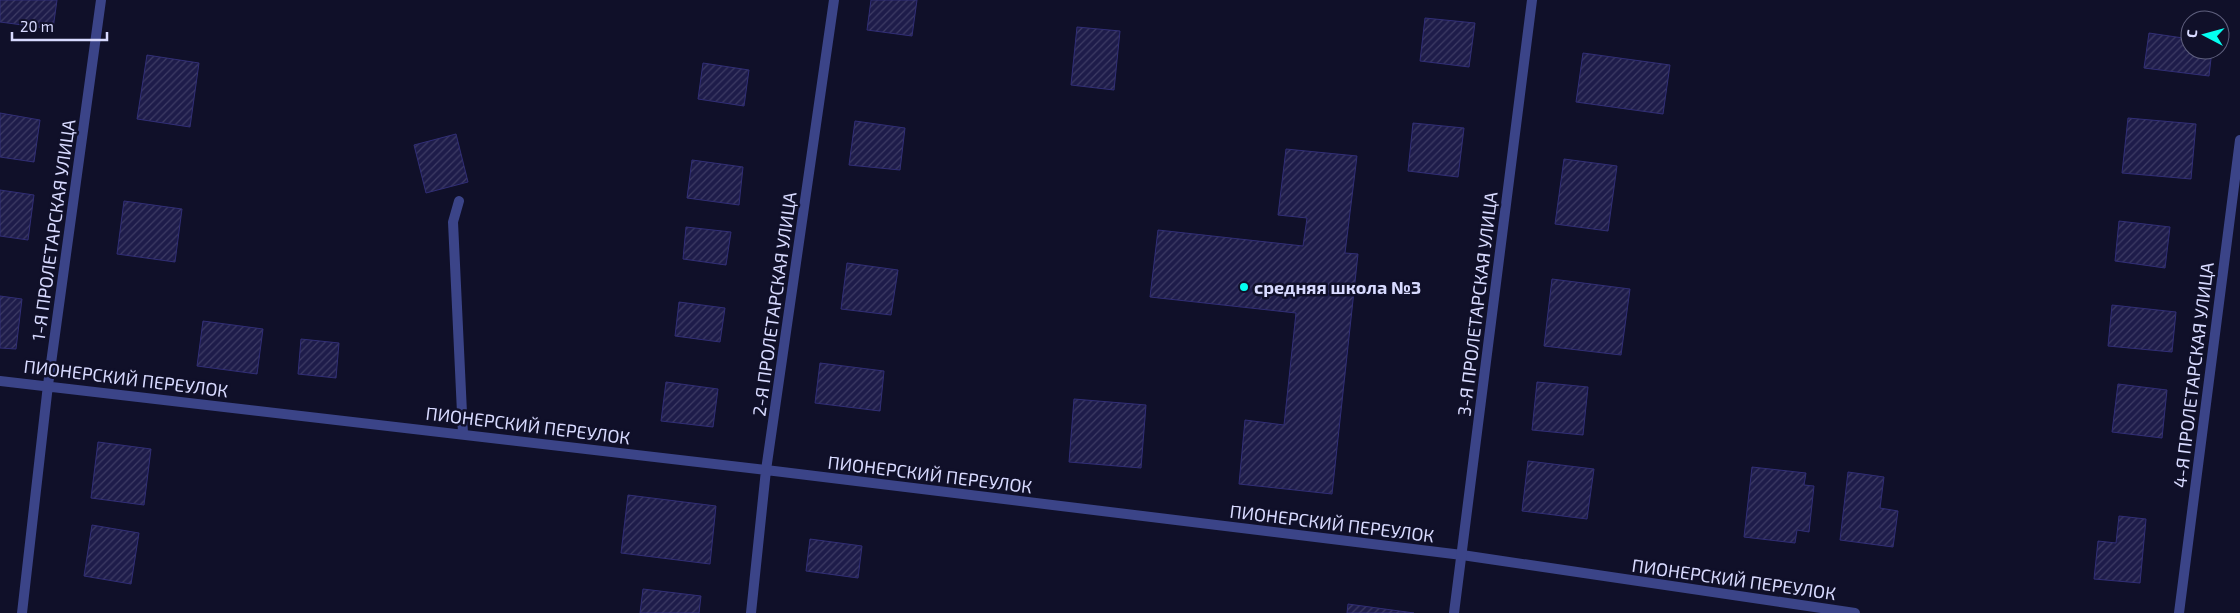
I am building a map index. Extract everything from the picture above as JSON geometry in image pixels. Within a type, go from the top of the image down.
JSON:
[{"type":"street","name":"1-Я ПРОЛЕТАРСКАЯ УЛИЦА","points":[[22,613],[48,385],[101,0]]},
{"type":"street","name":"2-Я ПРОЛЕТАРСКАЯ УЛИЦА","points":[[751,613],[766,470],[834,0]]},
{"type":"street","name":"3-Я ПРОЛЕТАРСКАЯ УЛИЦА","points":[[1454,613],[1532,0]]},
{"type":"street","name":"4-Я ПРОЛЕТАРСКАЯ УЛИЦА","points":[[2179,613],[2240,140]]},
{"type":"street","points":[[459,201],[453,222],[463,434]]},
{"type":"street","name":"ПИОНЕРСКИЙ ПЕРЕУЛОК","points":[[0,381],[48,385],[766,470],[1462,555],[1855,613]]},
{"type":"building","points":[[0,0],[57,0],[53,29],[0,22]]},
{"type":"building","points":[[871,0],[917,0],[912,36],[867,30]]},
{"type":"building","points":[[1425,18],[1475,23],[1469,67],[1420,61]]},
{"type":"building","points":[[1077,27],[1120,31],[1114,90],[1071,85]]},
{"type":"building","points":[[2149,33],[2180,38],[2180,60],[2211,60],[2209,76],[2144,68]]},
{"type":"building","points":[[1583,53],[1670,65],[1663,114],[1576,102]]},
{"type":"building","points":[[147,55],[199,63],[190,127],[137,119]]},
{"type":"building","points":[[703,63],[749,70],[744,106],[698,99]]},
{"type":"building","points":[[0,113],[40,120],[34,162],[0,157]]},
{"type":"building","points":[[2128,118],[2196,124],[2191,179],[2122,173]]},
{"type":"building","points":[[855,121],[905,128],[900,170],[849,165]]},
{"type":"building","points":[[1413,123],[1464,128],[1458,177],[1408,171]]},
{"type":"building","points":[[456,134],[468,182],[426,193],[414,145]]},
{"type":"building","name":"средняя школа №3","points":[[1286,149],[1357,156],[1345,253],[1358,254],[1332,494],[1239,484],[1245,420],[1284,425],[1296,313],[1150,297],[1158,230],[1303,246],[1307,218],[1278,215]]},
{"type":"building","points":[[1564,159],[1617,166],[1608,231],[1555,224]]},
{"type":"building","points":[[692,160],[743,167],[739,205],[687,198]]},
{"type":"building","points":[[0,190],[34,195],[28,240],[0,236]]},
{"type":"building","points":[[124,201],[182,209],[175,262],[117,254]]},
{"type":"building","points":[[2119,221],[2170,227],[2165,268],[2115,261]]},
{"type":"building","points":[[686,227],[731,232],[726,265],[683,259]]},
{"type":"building","points":[[847,263],[898,270],[891,315],[841,309]]},
{"type":"building","points":[[1552,279],[1630,289],[1621,355],[1544,346]]},
{"type":"building","points":[[0,296],[22,299],[16,349],[0,348]]},
{"type":"building","points":[[679,302],[725,308],[720,342],[675,336]]},
{"type":"building","points":[[2112,305],[2176,312],[2172,352],[2108,346]]},
{"type":"building","points":[[203,321],[263,329],[257,374],[197,366]]},
{"type":"building","points":[[301,339],[339,343],[336,378],[298,374]]},
{"type":"building","points":[[820,363],[884,371],[880,411],[815,403]]},
{"type":"building","points":[[666,382],[718,389],[713,427],[661,421]]},
{"type":"building","points":[[1537,382],[1588,387],[1583,435],[1532,430]]},
{"type":"building","points":[[2118,384],[2167,390],[2162,438],[2112,432]]},
{"type":"building","points":[[1074,399],[1146,405],[1141,468],[1069,462]]},
{"type":"building","points":[[98,442],[151,449],[144,505],[91,498]]},
{"type":"building","points":[[1528,461],[1594,469],[1587,519],[1522,511]]},
{"type":"building","points":[[1752,467],[1806,473],[1804,485],[1814,486],[1809,532],[1797,530],[1795,543],[1744,537]]},
{"type":"building","points":[[1848,472],[1884,477],[1880,508],[1898,511],[1893,547],[1840,540]]},
{"type":"building","points":[[628,495],[716,506],[710,564],[621,553]]},
{"type":"building","points":[[2119,516],[2146,519],[2140,583],[2094,579],[2098,541],[2116,543]]},
{"type":"building","points":[[92,525],[139,533],[131,584],[84,576]]},
{"type":"building","points":[[810,539],[862,546],[858,578],[806,571]]},
{"type":"building","points":[[643,589],[701,596],[699,613],[640,613]]},
{"type":"building","points":[[1348,604],[1414,613],[1347,613]]},
{"type":"place","name":"средняя школа №3","points":[[1244,287]]}]
